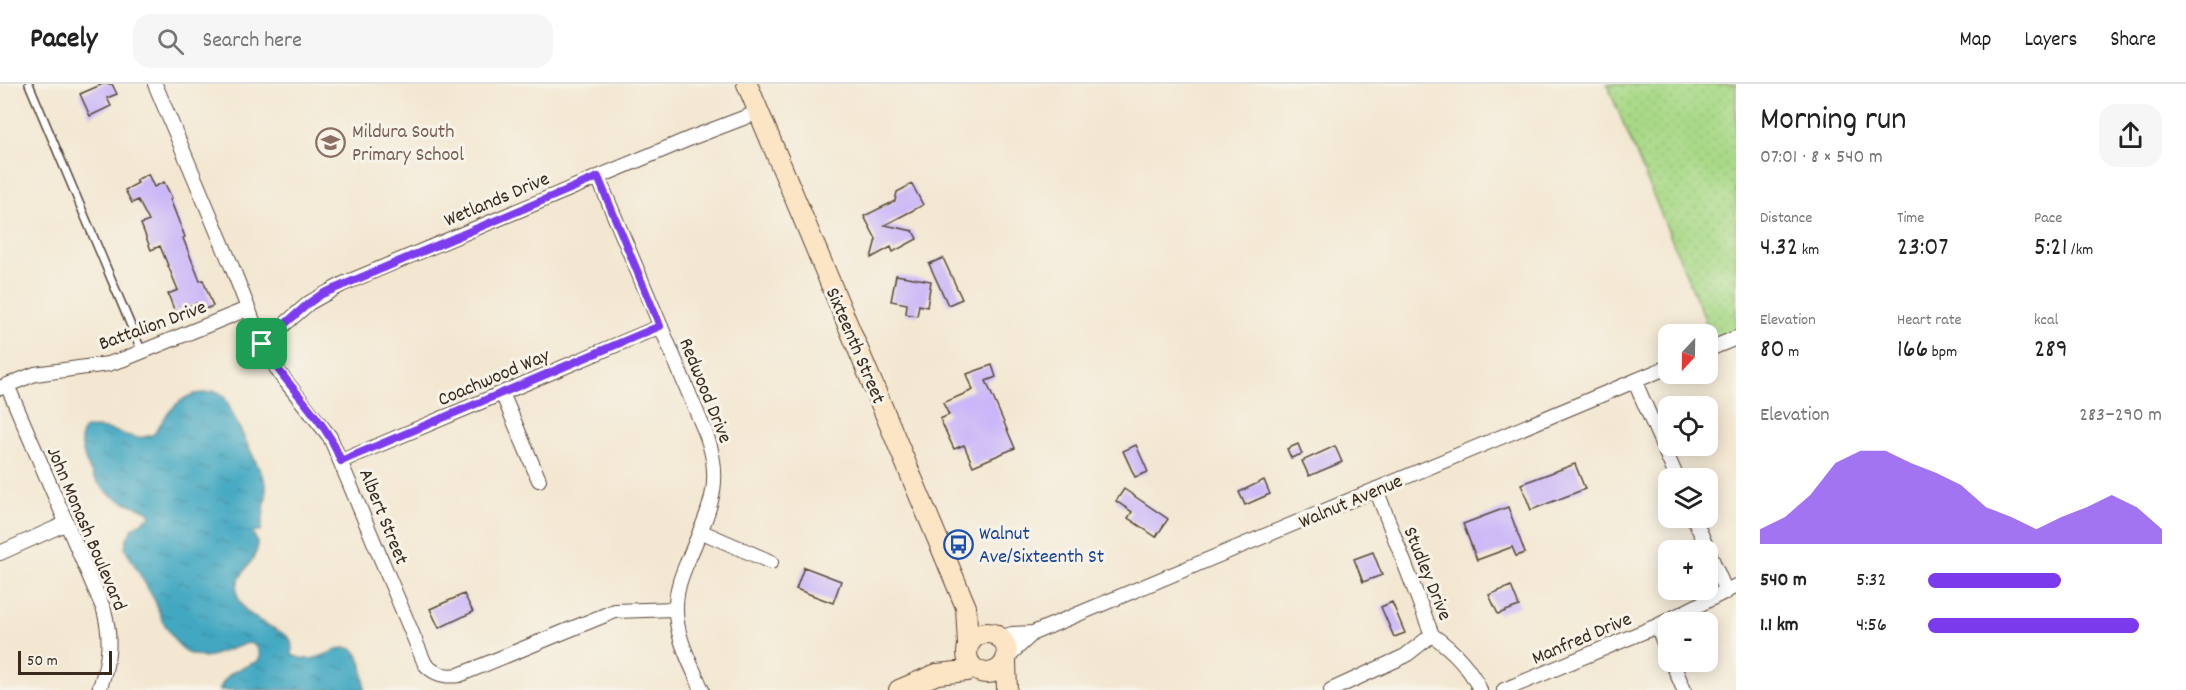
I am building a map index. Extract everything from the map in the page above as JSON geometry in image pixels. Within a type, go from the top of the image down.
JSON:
[{"type":"street","name":"Albert Street","points":[[155,84],[262,344],[280,374],[326,431],[341,461],[425,664],[435,672],[450,676],[459,675],[615,611],[675,609]]},
{"type":"street","name":"Sixteenth Street","points":[[747,84],[966,607],[968,647]]},
{"type":"street","name":"Wetlands Drive","points":[[262,344],[322,294],[691,138],[759,112]]},
{"type":"street","name":"Redwood Drive","points":[[598,177],[706,434],[714,460],[716,476],[714,491],[680,581],[675,609],[679,635],[702,690]]},
{"type":"street","name":"Battalion Drive","points":[[3,387],[35,374],[108,364],[247,309]]},
{"type":"street","name":"Coachwood Way","points":[[341,461],[660,326]]},
{"type":"street","points":[[1718,345],[1736,338]]},
{"type":"street","name":"Walnut Avenue","points":[[995,636],[1033,633],[1658,372]]},
{"type":"street","points":[[1635,382],[1673,468]]},
{"type":"street","name":"John Monash Boulevard","points":[[3,387],[67,523],[104,610],[108,624],[109,652],[107,668],[99,690]]},
{"type":"street","points":[[502,393],[539,480]]},
{"type":"street","name":"Studley Drive","points":[[1376,489],[1432,635],[1451,648],[1476,679],[1480,690]]},
{"type":"street","points":[[0,553],[67,523]]},
{"type":"street","points":[[1699,528],[1731,589]]},
{"type":"street","points":[[700,531],[771,562]]},
{"type":"street","name":"Manfred Drive","points":[[1504,690],[1657,626],[1731,589]]},
{"type":"street","name":"Sixteenth Street","points":[[966,607],[995,636]]},
{"type":"street","name":"Walnut Avenue","points":[[1006,659],[1033,633]]},
{"type":"street","points":[[937,674],[968,647],[977,635],[995,636],[1007,650],[1007,690]]},
{"type":"street","points":[[1330,690],[1405,656],[1432,635]]},
{"type":"street","points":[[968,647],[967,656],[996,690]]},
{"type":"street","points":[[899,690],[937,674],[997,671],[1006,659]]},
{"type":"street","points":[[1676,672],[1684,690]]},
{"type":"lane","points":[[29,84],[142,352]]},
{"type":"green space","points":[[1607,84],[1736,84],[1736,338],[1718,345],[1718,324],[1707,324]]},
{"type":"water","points":[[214,391],[225,398],[266,483],[261,531],[254,531],[253,534],[257,550],[239,580],[238,597],[249,613],[287,636],[291,641],[292,655],[310,659],[343,648],[354,650],[362,666],[364,690],[219,690],[231,674],[258,661],[260,657],[257,648],[248,643],[205,658],[187,653],[176,642],[163,622],[155,601],[125,548],[127,538],[133,528],[150,516],[149,512],[114,497],[98,483],[85,457],[81,439],[83,431],[85,428],[100,428],[134,437],[154,434],[166,416],[182,400],[195,394]]},
{"type":"building","points":[[103,84],[112,84],[117,94],[107,98],[111,106],[90,116],[80,94]]},
{"type":"building","points":[[148,174],[154,187],[164,182],[172,198],[170,199],[185,237],[183,238],[200,281],[203,280],[213,306],[200,311],[197,303],[175,312],[168,294],[178,290],[160,246],[151,250],[141,224],[149,221],[138,200],[132,203],[125,190],[138,183],[136,180]]},
{"type":"building","points":[[912,184],[923,205],[885,225],[913,231],[917,239],[893,252],[891,247],[871,258],[876,239],[864,216],[895,201],[897,192]]},
{"type":"building","points":[[943,258],[962,299],[948,305],[929,264]]},
{"type":"building","points":[[896,275],[931,281],[927,307],[919,305],[917,316],[906,314],[907,304],[891,301]]},
{"type":"building","points":[[992,365],[996,377],[986,381],[1015,448],[973,466],[964,445],[954,449],[940,419],[949,415],[943,403],[973,390],[967,374]]},
{"type":"building","points":[[1298,444],[1302,454],[1291,458],[1287,449]]},
{"type":"building","points":[[1136,445],[1148,472],[1135,477],[1123,451]]},
{"type":"building","points":[[1335,446],[1342,462],[1309,476],[1302,461]]},
{"type":"building","points":[[1575,464],[1585,489],[1531,510],[1521,484]]},
{"type":"building","points":[[1264,480],[1270,494],[1245,505],[1239,492]]},
{"type":"building","points":[[1124,489],[1168,519],[1156,537],[1128,518],[1132,512],[1116,501]]},
{"type":"building","points":[[1508,507],[1525,553],[1516,556],[1512,547],[1477,560],[1463,524]]},
{"type":"building","points":[[1373,552],[1382,575],[1363,582],[1354,559]]},
{"type":"building","points":[[804,567],[841,581],[833,603],[796,589]]},
{"type":"building","points":[[1511,586],[1519,606],[1498,614],[1489,595]]},
{"type":"building","points":[[464,594],[473,612],[439,628],[430,609]]},
{"type":"building","points":[[1392,602],[1405,633],[1394,637],[1381,607]]},
{"type":"place","name":"Mildura South Primary School","points":[[331,142]]},
{"type":"place","name":"Walnut Ave/Sixteenth St","points":[[958,544]]},
{"type":"route","points":[[598,177],[660,326],[341,461],[322,425],[280,374],[262,344],[322,294],[598,177]]}]
